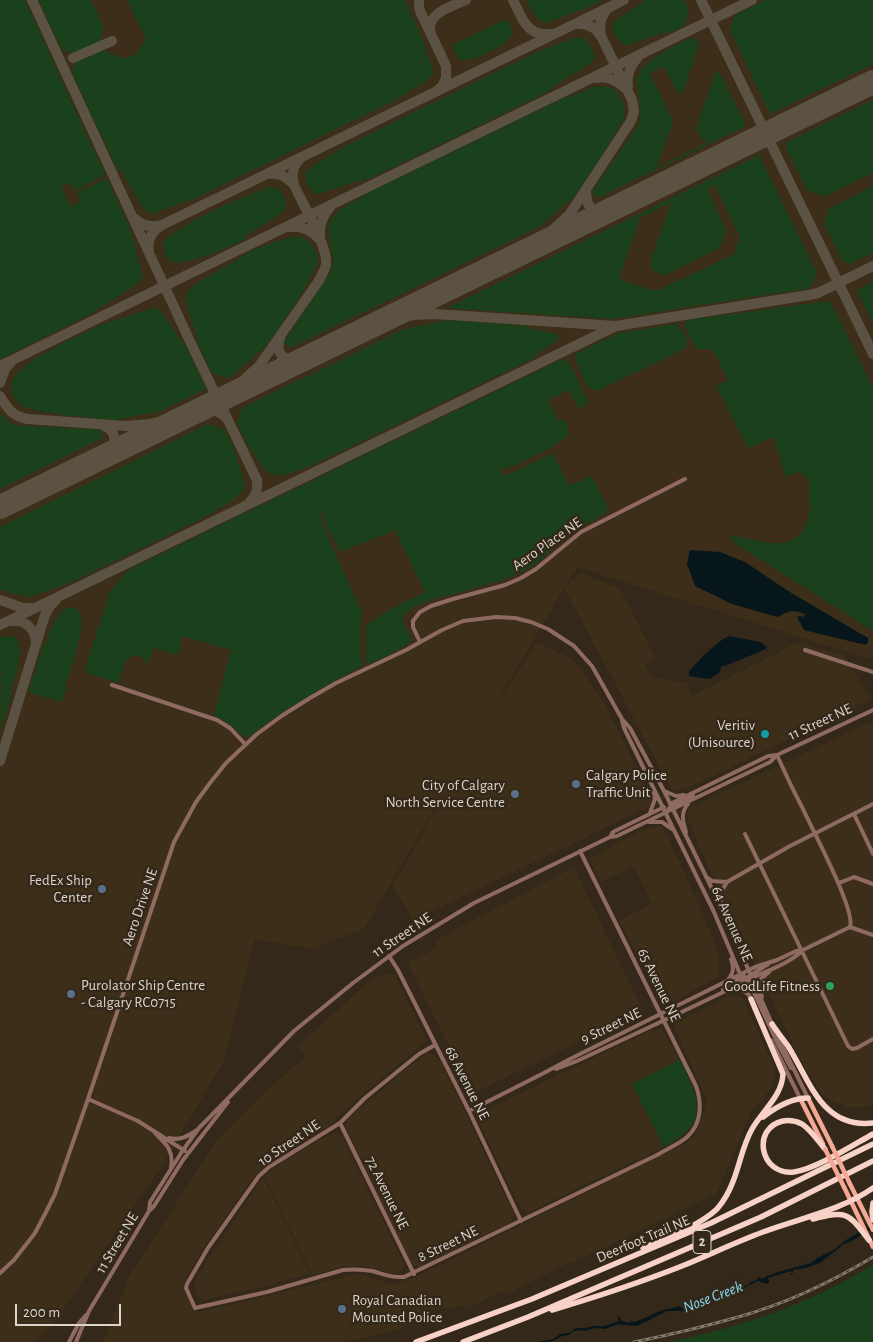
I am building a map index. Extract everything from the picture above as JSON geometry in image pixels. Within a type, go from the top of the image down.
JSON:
[{"type":"highway","points":[[604,1269],[620,1259],[707,1217],[717,1208],[729,1191],[748,1137],[777,1096],[783,1083],[784,1074],[750,997]]},
{"type":"highway","points":[[772,1024],[788,1046],[817,1097],[826,1108],[846,1121],[860,1124],[873,1123]]},
{"type":"highway","points":[[759,1120],[775,1109],[800,1098],[808,1098]]},
{"type":"highway","points":[[828,1148],[798,1122],[790,1121],[774,1125],[766,1134],[763,1143],[764,1154],[769,1164],[778,1170],[791,1172],[811,1166],[873,1134]]},
{"type":"highway","name":"Deerfoot Trail NE","points":[[416,1342],[532,1299],[711,1223],[873,1144]]},
{"type":"highway","name":"Deerfoot Trail NE","points":[[462,1342],[528,1317],[761,1217],[873,1161]]},
{"type":"highway","points":[[528,1317],[653,1277],[764,1231],[838,1207],[873,1188]]},
{"type":"highway","points":[[873,1203],[873,1220]]},
{"type":"highway","points":[[786,1223],[806,1221],[833,1214],[843,1215],[854,1221],[871,1244]]},
{"type":"main road","name":"64 Avenue NE","points":[[800,1098],[850,1184],[854,1200],[871,1244]]},
{"type":"main road","name":"64 Avenue NE","points":[[808,1098],[844,1187],[873,1230]]},
{"type":"street","name":"Aero Place NE","points":[[420,642],[412,627],[413,620],[420,612],[431,606],[505,585],[521,578],[547,561],[581,532],[685,479]]},
{"type":"street","name":"64 Avenue NE","points":[[420,642],[463,621],[496,616],[515,618],[548,629],[574,646],[592,666],[622,719],[630,728],[672,807],[721,907],[748,970],[746,978],[750,997],[800,1098]]},
{"type":"street","name":"Aero Drive NE","points":[[0,1273],[24,1249],[35,1233],[55,1194],[174,842],[196,802],[226,763],[245,744],[270,724],[323,690],[420,642]]},
{"type":"street","points":[[805,650],[873,672]]},
{"type":"street","points":[[112,684],[217,720],[230,728],[245,744]]},
{"type":"street","name":"11 Street NE","points":[[672,807],[692,793],[768,756],[777,755],[873,710]]},
{"type":"street","name":"64 Avenue NE","points":[[622,719],[624,728],[719,924],[746,978],[764,1006],[808,1098]]},
{"type":"street","points":[[777,755],[839,883],[852,923],[850,927],[873,935]]},
{"type":"street","name":"11 Street NE","points":[[610,837],[613,832],[650,813],[663,807],[672,807],[690,801],[770,762],[777,755]]},
{"type":"street","points":[[666,813],[672,807],[725,777]]},
{"type":"street","points":[[650,779],[655,799],[650,813]]},
{"type":"street","points":[[664,792],[676,796],[692,793]]},
{"type":"street","points":[[689,842],[683,823],[683,814],[684,808],[690,801]]},
{"type":"street","points":[[721,907],[721,892],[727,882],[814,833],[873,804]]},
{"type":"street","name":"11 Street NE","points":[[149,1211],[150,1202],[199,1128],[294,1031],[353,983],[424,932],[474,903],[580,851],[666,813]]},
{"type":"street","points":[[854,814],[873,854]]},
{"type":"street","points":[[642,824],[655,821],[662,822],[674,831]]},
{"type":"street","points":[[745,834],[847,1044],[850,1048],[855,1049],[873,1039]]},
{"type":"street","name":"65 Avenue NE","points":[[580,851],[691,1074],[699,1094],[701,1107],[698,1121],[692,1132]]},
{"type":"street","points":[[705,876],[712,881],[727,882]]},
{"type":"street","points":[[839,883],[854,877],[873,884]]},
{"type":"street","points":[[719,924],[720,932],[733,965],[733,973],[727,982]]},
{"type":"street","name":"9 Street NE","points":[[540,1075],[576,1061],[708,1000],[746,978],[748,970],[802,950],[850,927]]},
{"type":"street","name":"9 Street NE","points":[[469,1111],[574,1056],[727,982],[746,978],[778,965],[797,955],[802,950]]},
{"type":"street","name":"68 Avenue NE","points":[[389,956],[398,970],[469,1111],[522,1221]]},
{"type":"street","points":[[708,1000],[777,960]]},
{"type":"street","points":[[764,1006],[760,989],[761,980],[778,965]]},
{"type":"street","points":[[746,978],[788,1064],[799,1079]]},
{"type":"street","points":[[729,989],[741,990],[750,997]]},
{"type":"street","name":"10 Street NE","points":[[196,1308],[186,1288],[208,1248],[259,1176],[270,1167],[340,1123],[365,1098],[419,1054],[435,1045]]},
{"type":"street","name":"11 Street NE","points":[[76,1342],[89,1312],[149,1211],[188,1153],[236,1092]]},
{"type":"street","points":[[88,1099],[125,1114],[148,1126],[188,1153]]},
{"type":"street","name":"72 Avenue NE","points":[[340,1123],[414,1274]]},
{"type":"street","points":[[148,1126],[172,1153],[170,1170]]},
{"type":"street","points":[[164,1137],[181,1138],[199,1128]]},
{"type":"street","name":"8 Street NE","points":[[196,1308],[267,1292],[343,1270],[356,1268],[398,1278],[414,1274],[657,1154],[685,1139],[692,1132]]},
{"type":"street","name":"11 Street NE","points":[[70,1342],[79,1322],[89,1312]]},
{"type":"shaded area","points":[[0,0],[873,0],[873,660],[577,567],[565,587],[581,573],[620,589],[656,658],[645,665],[651,676],[687,683],[692,696],[796,643],[844,655],[871,699],[726,770],[689,787],[673,792],[564,588],[490,714],[537,642],[574,660],[605,704],[648,792],[652,805],[413,921],[392,884],[403,869],[448,786],[364,929],[312,949],[255,939],[224,1061],[162,1166],[49,1330],[32,1342],[0,1342]]},
{"type":"shaded area","points":[[690,550],[720,552],[745,562],[788,591],[868,638],[868,642],[866,645],[804,630],[797,617],[804,617],[805,614],[791,611],[777,617],[732,604],[695,586],[687,564]]},
{"type":"shaded area","points":[[729,636],[760,642],[767,647],[725,666],[721,666],[720,672],[710,679],[689,676],[689,672],[702,657]]},
{"type":"shaded area","points":[[868,723],[873,723],[873,1104],[867,1107],[847,1107],[824,1097],[805,1069],[716,885],[688,821],[687,812],[691,807]]},
{"type":"shaded area","points":[[662,825],[718,950],[719,977],[663,1007],[619,920],[652,904],[634,867],[600,882],[589,859],[642,830]]},
{"type":"shaded area","points":[[574,867],[643,1011],[472,1094],[408,963],[435,949],[437,939]]},
{"type":"shaded area","points":[[394,973],[427,1040],[334,1119],[333,1124],[270,1161],[250,1182],[203,1249],[183,1284],[193,1309],[200,1312],[358,1274],[392,1284],[414,1278],[686,1143],[695,1135],[708,1103],[673,1024],[731,995],[743,998],[776,1072],[770,1090],[751,1112],[717,1193],[505,1295],[503,1291],[465,1309],[464,1306],[430,1310],[400,1329],[346,1342],[103,1342],[129,1277],[216,1141],[267,1090],[305,1057],[298,1046],[375,976]]},
{"type":"shaded area","points":[[662,1029],[680,1060],[632,1084],[664,1147],[529,1212],[521,1209],[478,1121],[484,1111],[649,1031]]},
{"type":"shaded area","points":[[429,1053],[436,1055],[441,1062],[514,1214],[512,1222],[419,1267],[411,1265],[346,1129],[346,1123],[349,1118],[413,1063]]},
{"type":"shaded area","points":[[334,1133],[342,1136],[403,1262],[403,1270],[398,1273],[390,1274],[370,1267],[359,1266],[342,1267],[313,1275],[264,1176],[282,1162]]},
{"type":"shaded area","points":[[263,1177],[310,1273],[263,1287],[204,1300],[198,1297],[194,1289],[196,1278]]},
{"type":"shaded area","points":[[873,1224],[873,1228],[844,1244],[820,1263],[793,1270],[793,1273],[790,1275],[791,1271],[768,1278],[770,1282],[766,1284],[758,1281],[733,1293],[725,1294],[713,1302],[702,1301],[696,1306],[697,1310],[696,1307],[692,1306],[684,1311],[667,1311],[637,1326],[618,1324],[605,1329],[578,1330],[549,1342],[537,1342],[554,1339],[560,1334],[569,1333],[576,1328],[604,1326],[619,1321],[618,1315],[622,1321],[630,1323],[631,1320],[633,1322],[637,1321],[665,1309],[679,1306],[684,1309],[687,1307],[687,1304],[683,1303],[687,1303],[689,1300],[717,1297],[720,1296],[718,1293],[741,1288],[759,1277],[762,1280],[778,1272],[811,1263]]},
{"type":"green space","points":[[0,0],[25,0],[105,175],[76,190],[68,183],[61,187],[71,207],[80,202],[78,192],[107,178],[129,226],[143,275],[140,282],[94,312],[0,359]]},
{"type":"green space","points":[[39,0],[91,0],[104,28],[99,42],[74,54],[61,49]]},
{"type":"green space","points":[[127,0],[405,0],[423,41],[434,74],[394,101],[196,198],[155,213],[149,213],[143,208],[121,170],[118,171],[72,73],[76,61],[102,50],[125,59],[136,54],[146,39]]},
{"type":"green space","points":[[526,0],[603,0],[546,23],[536,18]]},
{"type":"green space","points":[[646,0],[684,0],[689,11],[684,26],[667,34],[666,32],[628,45],[624,44],[615,36],[613,29],[614,21]]},
{"type":"green space","points":[[765,0],[873,0],[873,64],[770,114],[730,30],[735,15]]},
{"type":"green space","points":[[507,19],[512,34],[504,43],[472,59],[460,59],[457,56],[452,45]]},
{"type":"green space","points":[[577,37],[586,39],[594,53],[594,60],[551,88],[552,90],[365,181],[364,179],[319,194],[312,191],[307,185],[307,170],[345,146],[537,52]]},
{"type":"green space","points":[[690,38],[700,42],[683,92],[679,93],[676,91],[664,67],[650,73],[672,119],[672,125],[657,167],[708,142],[701,139],[696,129],[715,73],[719,71],[745,124],[744,127],[598,198],[592,192],[639,125],[641,114],[637,82],[638,75],[649,61]]},
{"type":"green space","points":[[601,86],[615,90],[619,95],[624,105],[624,117],[605,151],[575,196],[539,227],[290,348],[284,342],[328,277],[333,258],[329,223],[336,213],[366,194],[562,99]]},
{"type":"green space","points":[[873,100],[873,173],[824,197],[807,190],[786,147],[787,142]]},
{"type":"green space","points":[[759,155],[817,273],[810,288],[612,319],[447,308]],"holes":[[[715,185],[740,237],[734,254],[659,290],[654,291],[619,279],[640,218],[671,202],[650,263],[654,271],[658,274],[667,274],[720,248],[726,231],[707,189]]]},
{"type":"green space","points":[[873,186],[873,253],[850,264],[842,261],[824,224],[829,208]]},
{"type":"green space","points":[[270,187],[278,189],[283,195],[286,203],[285,211],[244,237],[245,240],[186,262],[171,261],[167,258],[163,244],[172,234],[215,210]]},
{"type":"green space","points":[[293,236],[304,238],[313,246],[318,257],[317,265],[298,300],[266,346],[232,376],[227,378],[212,373],[196,338],[186,301],[187,294],[192,286],[255,249]]},
{"type":"green space","points":[[873,282],[873,324],[857,290]]},
{"type":"green space","points":[[830,301],[873,388],[873,631],[733,542],[731,538],[734,536],[769,543],[789,541],[798,537],[809,515],[809,479],[799,471],[786,477],[773,437],[748,448],[716,386],[728,380],[715,354],[710,349],[696,349],[685,326],[687,320]]},
{"type":"green space","points":[[153,308],[161,311],[185,344],[206,389],[161,411],[115,420],[35,411],[35,409],[19,404],[14,398],[11,385],[14,378],[18,372],[26,367],[25,365],[34,361],[33,359],[101,325]]},
{"type":"green space","points":[[448,320],[527,326],[528,328],[557,334],[558,340],[534,356],[534,358],[295,472],[281,475],[271,474],[262,466],[252,449],[250,450],[237,423],[242,408],[404,329]]},
{"type":"green space","points":[[675,324],[685,334],[686,348],[597,391],[587,386],[575,360],[577,353],[619,333]]},
{"type":"green space","points":[[562,359],[570,364],[588,402],[579,409],[569,390],[548,400],[558,421],[563,419],[567,422],[568,436],[549,449],[511,467],[500,469],[504,475],[512,473],[553,453],[569,486],[592,476],[608,509],[598,518],[573,531],[536,564],[509,577],[418,605],[405,615],[402,621],[411,637],[409,643],[384,658],[368,664],[366,661],[366,625],[394,607],[425,592],[395,530],[340,552],[327,529],[323,510],[320,512],[325,531],[362,612],[360,654],[363,666],[305,698],[250,736],[245,737],[230,724],[214,715],[231,650],[182,636],[178,655],[154,648],[147,665],[144,659],[139,656],[134,655],[130,657],[124,664],[119,683],[84,672],[110,591],[130,569]]},
{"type":"green space","points":[[0,413],[13,425],[101,430],[103,438],[0,489]]},
{"type":"green space","points":[[208,424],[225,430],[237,456],[244,489],[232,501],[203,518],[72,582],[27,597],[0,590],[0,527]]},
{"type":"green space","points":[[70,607],[76,608],[79,611],[81,628],[62,702],[28,692],[54,621],[61,612]]},
{"type":"green space","points":[[12,636],[17,638],[20,652],[18,668],[10,692],[12,693],[1,729],[0,637]]},
{"type":"green space","points":[[680,1060],[693,1087],[697,1110],[695,1119],[689,1129],[664,1147],[632,1084]]},
{"type":"green space","points":[[873,1264],[873,1342],[669,1342],[723,1329],[775,1312],[825,1291]]},
{"type":"taxiway","points":[[32,0],[194,350],[257,480],[256,493],[249,503]]},
{"type":"taxiway","points":[[419,0],[420,11],[446,66],[446,78],[438,90]]},
{"type":"taxiway","points":[[430,31],[430,24],[437,14],[448,7],[466,0]]},
{"type":"taxiway","points":[[513,0],[526,25],[536,32],[551,34]]},
{"type":"taxiway","points":[[162,225],[624,0]]},
{"type":"taxiway","points":[[701,0],[873,354]]},
{"type":"taxiway","points":[[0,366],[752,0]]},
{"type":"taxiway","points":[[575,24],[591,26],[602,38],[600,22],[608,8]]},
{"type":"taxiway","points":[[523,253],[544,238],[569,215],[631,121],[634,111],[632,100],[602,38]]},
{"type":"taxiway","points":[[73,58],[112,41]]},
{"type":"taxiway","points":[[628,87],[629,71],[638,57]]},
{"type":"taxiway","points":[[595,78],[612,79],[625,88]]},
{"type":"taxiway","points":[[270,174],[283,176],[294,185],[293,170],[301,158]]},
{"type":"taxiway","points":[[211,404],[233,390],[259,366],[318,282],[325,269],[326,256],[323,247],[294,185]]},
{"type":"taxiway","points":[[586,190],[588,203],[594,210],[603,211],[616,207]]},
{"type":"taxiway","points":[[320,236],[322,220],[331,206]]},
{"type":"taxiway","points":[[134,218],[147,226],[162,225],[151,236],[149,250]]},
{"type":"taxiway","points":[[289,227],[305,229],[312,232],[318,238]]},
{"type":"taxiway","points":[[375,324],[414,315],[435,314],[616,326],[818,293],[873,266]]},
{"type":"taxiway","points":[[0,625],[616,326]]},
{"type":"taxiway","points":[[280,338],[280,353],[291,360],[301,360]]},
{"type":"taxiway","points":[[0,383],[5,369],[11,362]]},
{"type":"taxiway","points":[[0,396],[11,411],[18,416],[28,419],[126,426],[150,424],[184,417]]},
{"type":"taxiway","points":[[198,411],[213,410],[226,418]]},
{"type":"taxiway","points":[[102,425],[111,430],[114,438],[112,447],[106,455]]},
{"type":"taxiway","points":[[0,600],[23,608],[33,608]]},
{"type":"taxiway","points":[[0,761],[45,615],[56,600]]},
{"type":"taxiway","points":[[10,621],[25,623],[29,626],[34,634],[36,644]]},
{"type":"runway","points":[[0,507],[873,82]]},
{"type":"railway","points":[[634,1342],[712,1324],[773,1306],[824,1284],[873,1257]]},
{"type":"place","name":"Veritiv (Unisource)","points":[[765,734]]},
{"type":"place","name":"Calgary Police Traffic Unit","points":[[576,784]]},
{"type":"place","name":"City of Calgary North Service Centre","points":[[515,794]]},
{"type":"place","name":"FedEx Ship Center","points":[[102,889]]},
{"type":"place","name":"GoodLife Fitness","points":[[830,986]]},
{"type":"place","name":"Purolator Ship Centre - Calgary RC0715","points":[[71,994]]},
{"type":"place","name":"Royal Canadian Mounted Police","points":[[342,1309]]},
{"type":"water label","name":"Nose Creek","points":[[713,1297]]}]
